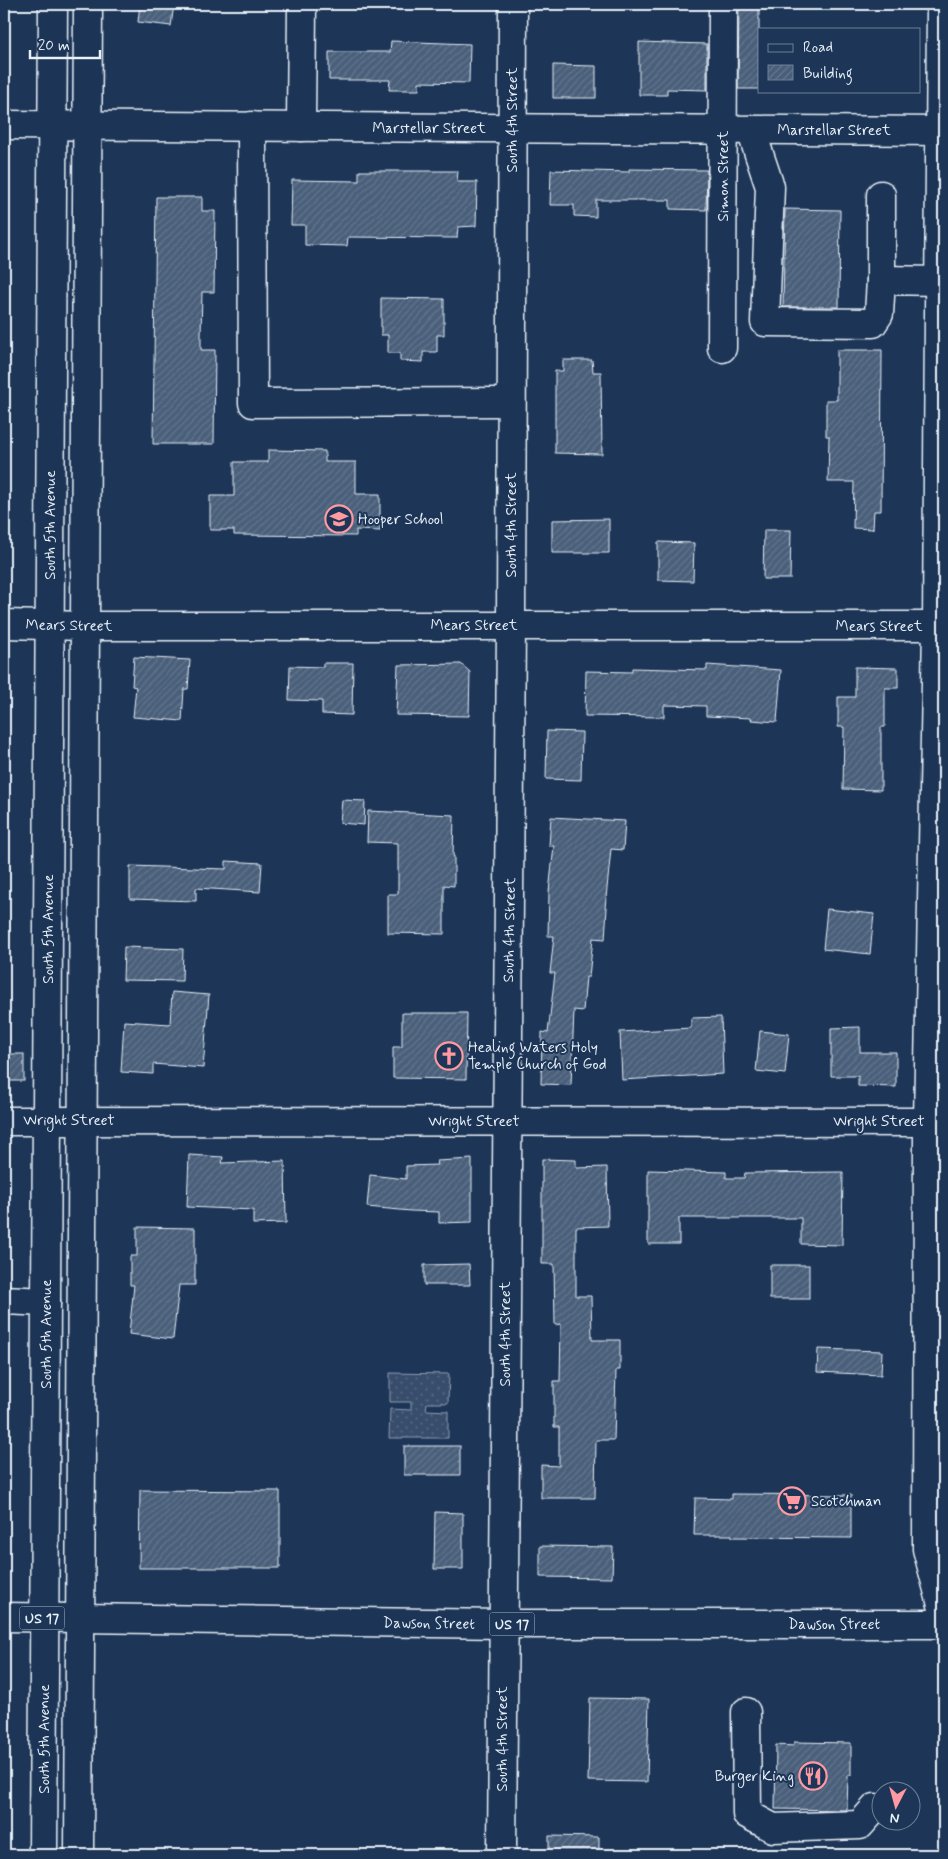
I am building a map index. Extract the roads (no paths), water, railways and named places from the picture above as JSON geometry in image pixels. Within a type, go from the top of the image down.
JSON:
[{"type":"main road","name":"South 5th Avenue","points":[[43,1855],[53,4]]},
{"type":"main road","points":[[79,1855],[88,4]]},
{"type":"main road","points":[[301,127],[302,4]]},
{"type":"main road","name":"South 4th Street","points":[[502,1855],[511,625],[513,4]]},
{"type":"main road","name":"Simon Street","points":[[722,348],[723,4]]},
{"type":"main road","points":[[941,4],[942,131],[939,281],[941,626],[936,1122],[928,1549],[944,1612]]},
{"type":"main road","name":"Marstellar Street","points":[[4,125],[942,131]]},
{"type":"main road","points":[[252,126],[253,403],[511,402]]},
{"type":"main road","points":[[751,130],[770,187],[765,322],[873,323],[879,314],[881,195]]},
{"type":"main road","points":[[881,280],[939,281]]},
{"type":"main road","name":"Mears Street","points":[[4,624],[85,626],[941,626]]},
{"type":"main road","name":"Wright Street","points":[[4,1120],[936,1122]]},
{"type":"main road","points":[[4,1300],[46,1302]]},
{"type":"main road","name":"Dawson Street","points":[[4,1617],[503,1624],[944,1624]]},
{"type":"main road","points":[[746,1712],[747,1814],[773,1828],[860,1826],[870,1814]]},
{"type":"place","name":"Hooper School","points":[[339,519]]},
{"type":"place","name":"Healing Waters Holy Temple Church of God","points":[[449,1056]]},
{"type":"place","name":"Scotchman","points":[[792,1501]]},
{"type":"place","name":"Burger King","points":[[813,1776]]}]
